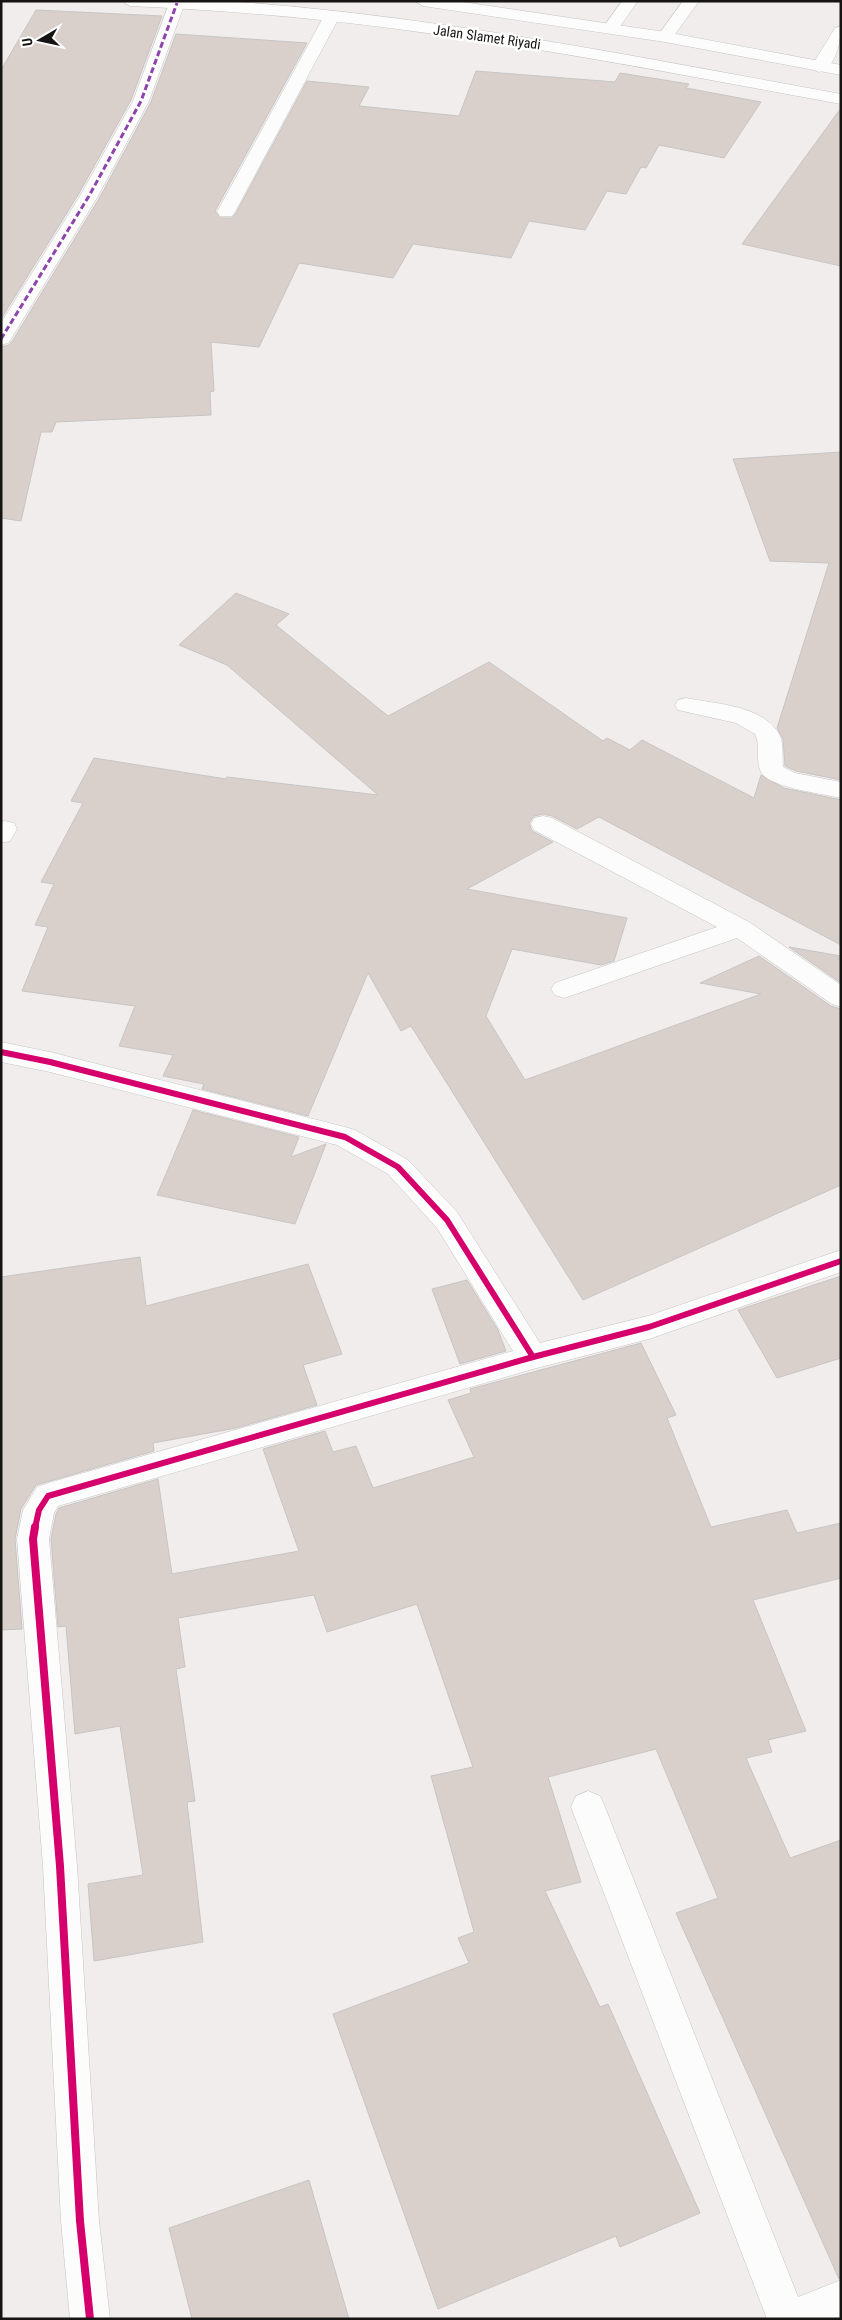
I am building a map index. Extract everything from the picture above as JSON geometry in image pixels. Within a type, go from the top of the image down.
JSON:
[{"type":"street","name":"Jalan Slamet Riyadi","points":[[130,1],[332,16],[501,37],[841,99]]},
{"type":"street","name":"Jalan Slamet Riyadi","points":[[423,1],[664,37],[841,70]]},
{"type":"street","points":[[610,29],[630,1]]},
{"type":"street","points":[[664,37],[691,1]]},
{"type":"street","points":[[1,338],[89,196],[142,100],[177,3]]},
{"type":"street","points":[[226,212],[332,16]]},
{"type":"street","points":[[501,37],[526,16]]},
{"type":"street","points":[[819,67],[841,31]]},
{"type":"street","points":[[686,705],[755,720],[764,728],[768,736],[772,771],[789,779],[841,790]]},
{"type":"street","points":[[543,824],[740,928],[841,998]]},
{"type":"street","points":[[564,989],[740,928]]},
{"type":"street","points":[[1,1052],[50,1062],[345,1137],[398,1167],[448,1220],[533,1357]]},
{"type":"street","points":[[90,2319],[80,2220],[60,1866],[33,1539],[39,1510],[48,1496],[533,1357],[649,1328],[841,1261]]},
{"type":"street","points":[[588,1807],[787,2319]]},
{"type":"street","points":[[794,2319],[841,2299]]},
{"type":"building","points":[[36,10],[162,16],[131,100],[78,195],[1,319],[1,70]]},
{"type":"building","points":[[176,34],[307,43],[215,211],[220,218],[232,218],[236,213],[307,81],[369,87],[359,106],[459,116],[476,71],[615,82],[620,73],[689,84],[686,88],[761,102],[724,158],[659,145],[646,168],[641,167],[626,194],[607,191],[585,230],[529,221],[511,258],[413,244],[393,278],[299,263],[259,347],[211,342],[214,391],[210,392],[211,415],[56,422],[52,432],[41,432],[21,521],[1,518],[1,347],[9,345],[13,340],[100,197],[151,102]]},
{"type":"building","points":[[841,108],[841,266],[742,244]]},
{"type":"building","points":[[841,452],[841,780],[796,771],[785,766],[783,739],[777,728],[829,563],[770,561],[733,459]]},
{"type":"building","points":[[236,593],[289,614],[276,625],[388,716],[489,662],[603,741],[607,738],[630,750],[642,740],[754,798],[761,775],[784,788],[841,800],[841,945],[599,817],[577,829],[552,816],[543,814],[534,816],[529,823],[532,831],[553,842],[467,889],[627,918],[614,961],[601,965],[512,949],[486,1016],[525,1080],[761,994],[700,983],[759,956],[831,1006],[841,1009],[841,1185],[583,1300],[411,1026],[401,1031],[368,973],[308,1116],[202,1089],[204,1084],[163,1076],[173,1055],[119,1046],[135,1006],[22,991],[48,927],[35,925],[54,884],[41,882],[83,803],[71,801],[94,758],[226,779],[227,777],[378,795],[227,665],[179,645]]},
{"type":"building","points":[[789,947],[841,956],[841,983]]},
{"type":"building","points":[[193,1110],[299,1137],[291,1157],[326,1144],[295,1224],[157,1195]]},
{"type":"building","points":[[140,1257],[146,1306],[308,1264],[342,1354],[303,1365],[317,1405],[236,1428],[153,1443],[154,1451],[36,1485],[21,1509],[15,1539],[22,1629],[1,1630],[1,1277]]},
{"type":"building","points":[[841,1276],[841,1358],[777,1378],[738,1310]]},
{"type":"building","points":[[467,1280],[498,1330],[506,1351],[460,1364],[432,1289]]},
{"type":"building","points":[[641,1343],[676,1415],[667,1418],[711,1527],[787,1510],[797,1533],[841,1523],[841,1578],[753,1600],[806,1731],[768,1740],[772,1752],[746,1758],[790,1858],[841,1840],[841,2278],[839,2279],[676,1913],[718,1898],[656,1749],[548,1777],[581,1882],[545,1891],[600,2007],[608,2004],[700,2213],[620,2247],[616,2236],[438,2309],[333,2014],[469,1963],[458,1938],[474,1932],[431,1776],[473,1767],[417,1604],[327,1632],[314,1595],[178,1618],[185,1667],[176,1669],[195,1801],[187,1802],[203,1942],[94,1961],[88,1884],[143,1875],[120,1726],[75,1734],[66,1626],[58,1627],[51,1539],[56,1514],[59,1508],[158,1479],[172,1574],[299,1551],[263,1449],[325,1431],[333,1452],[356,1446],[373,1488],[474,1457],[448,1400],[471,1393],[470,1389]]},
{"type":"building","points":[[309,2180],[349,2319],[192,2319],[169,2228]]},
{"type":"marked path","points":[[1,339],[89,196],[141,101],[177,3]]},
{"type":"cycle path","points":[[1,1052],[50,1062],[345,1137],[398,1167],[447,1220],[533,1357]]},
{"type":"cycle path","points":[[90,2319],[80,2221],[60,1866],[33,1539],[39,1510],[48,1496],[533,1357],[649,1327],[841,1261]]}]
